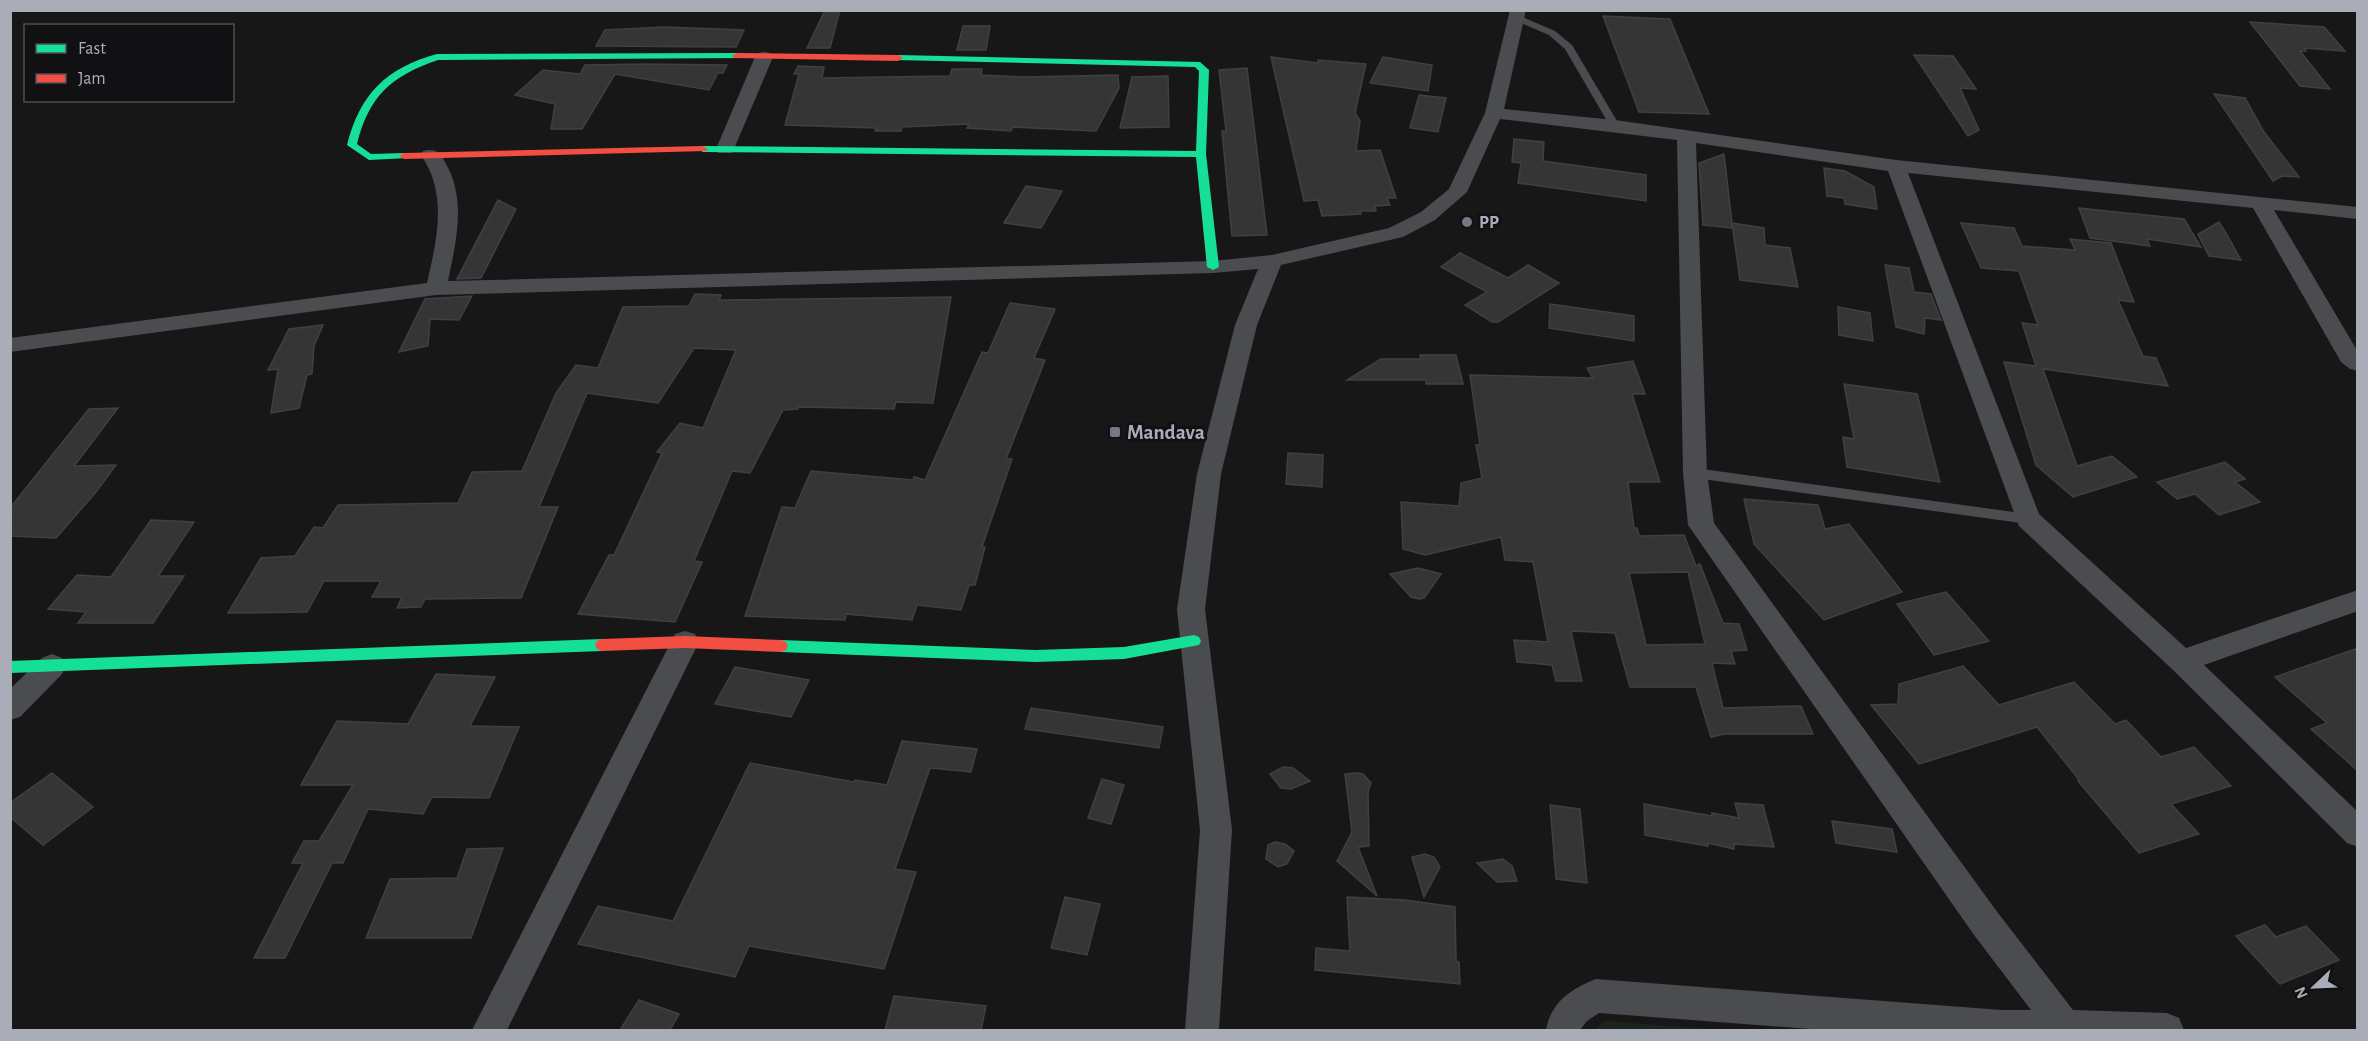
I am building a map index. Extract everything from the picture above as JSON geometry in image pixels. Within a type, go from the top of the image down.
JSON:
[{"type":"street","points":[[10,345],[436,288],[1213,267],[1272,261],[1395,233],[1428,216],[1457,192],[1494,113],[1517,14]]},
{"type":"street","points":[[1201,154],[725,149],[369,157],[352,146],[354,129],[374,93],[399,70],[416,62],[437,57],[647,55],[1197,64],[1204,70],[1201,154],[1213,267]]},
{"type":"street","points":[[725,149],[764,57]]},
{"type":"street","points":[[1494,113],[1616,126],[1896,166],[2358,213]]},
{"type":"street","points":[[1686,137],[1695,473],[1701,525],[1986,924],[2065,1027]]},
{"type":"street","points":[[430,155],[436,161],[448,197],[449,225],[436,288]]},
{"type":"street","points":[[1896,166],[2028,519],[2182,661],[2358,833]]},
{"type":"street","points":[[2259,202],[2349,357],[2358,364]]},
{"type":"street","points":[[1202,1030],[1216,830],[1191,609],[1209,474],[1246,325],[1272,261]]},
{"type":"street","points":[[2182,661],[2358,600]]},
{"type":"street","points":[[10,667],[685,642],[1036,656],[1124,653],[1194,641]]},
{"type":"street","points":[[489,1030],[685,642]]},
{"type":"street","points":[[10,708],[52,666]]},
{"type":"street","points":[[1563,1030],[1576,1007],[1596,996],[2002,1027],[2167,1030]]},
{"type":"lane","points":[[1517,14],[1552,33],[1569,47],[1616,126]]},
{"type":"lane","points":[[1695,473],[2028,519]]},
{"type":"shaded area","points":[[1605,1021],[1722,1030],[1595,1030]]},
{"type":"building","points":[[825,10],[840,10],[830,48],[807,48]]},
{"type":"building","points":[[1603,16],[1670,19],[1709,114],[1639,112]]},
{"type":"building","points":[[2250,22],[2324,27],[2345,51],[2304,48],[2306,51],[2300,51],[2330,89],[2300,86]]},
{"type":"building","points":[[963,26],[990,26],[986,50],[957,50]]},
{"type":"building","points":[[664,27],[744,30],[736,47],[596,46],[605,30]]},
{"type":"building","points":[[1914,55],[1953,56],[1976,89],[1960,88],[1979,130],[1968,136]]},
{"type":"building","points":[[1271,57],[1318,63],[1318,60],[1366,64],[1355,113],[1360,121],[1356,151],[1380,150],[1396,198],[1387,198],[1390,205],[1375,206],[1376,211],[1360,211],[1361,214],[1322,216],[1318,200],[1304,201]]},
{"type":"building","points":[[1383,57],[1432,65],[1428,91],[1370,83]]},
{"type":"building","points":[[585,65],[727,65],[723,73],[718,73],[709,90],[615,74],[582,129],[551,129],[555,104],[515,95],[543,70],[580,74]]},
{"type":"building","points":[[798,66],[824,67],[822,78],[950,76],[952,69],[982,69],[981,75],[1023,77],[1118,75],[1119,88],[1096,131],[1013,127],[1011,131],[967,128],[969,124],[902,127],[901,131],[785,125],[799,74],[794,74]]},
{"type":"building","points":[[1247,68],[1267,235],[1232,236],[1222,131],[1226,131],[1219,70]]},
{"type":"building","points":[[1168,76],[1169,127],[1120,128],[1132,77]]},
{"type":"building","points":[[2214,94],[2245,98],[2264,132],[2299,177],[2282,176],[2273,181]]},
{"type":"building","points":[[1419,95],[1446,98],[1438,132],[1410,128]]},
{"type":"building","points":[[1514,139],[1544,142],[1543,161],[1646,175],[1646,201],[1518,183],[1521,163],[1512,162]]},
{"type":"building","points":[[1724,154],[1732,228],[1703,225],[1699,163]]},
{"type":"building","points":[[1824,168],[1845,171],[1874,187],[1877,209],[1845,204],[1844,198],[1827,196]]},
{"type":"building","points":[[1026,186],[1062,191],[1041,228],[1004,223]]},
{"type":"building","points":[[498,200],[516,209],[481,278],[457,279]]},
{"type":"building","points":[[2079,208],[2184,219],[2201,247],[2147,239],[2150,246],[2090,238]]},
{"type":"building","points":[[2219,222],[2241,260],[2209,256],[2198,234]]},
{"type":"building","points":[[1732,223],[1764,228],[1765,245],[1790,248],[1798,287],[1740,280]]},
{"type":"building","points":[[1961,223],[2014,228],[2022,246],[2075,250],[2070,239],[2111,243],[2134,302],[2118,300],[2143,356],[2156,358],[2168,386],[2043,369],[2077,466],[2112,456],[2137,477],[2073,497],[2036,465],[2004,362],[2036,366],[2022,323],[2038,325],[2019,271],[1981,268]]},
{"type":"building","points":[[1460,253],[1508,278],[1528,265],[1559,283],[1498,322],[1492,322],[1465,305],[1487,292],[1441,267]]},
{"type":"building","points":[[1885,265],[1909,268],[1914,292],[1931,294],[1941,320],[1925,318],[1924,334],[1896,327]]},
{"type":"building","points":[[695,294],[721,295],[719,300],[951,297],[933,403],[896,402],[894,409],[799,407],[783,410],[750,473],[732,471],[694,561],[702,562],[675,622],[578,614],[609,555],[614,555],[662,453],[657,452],[680,423],[703,428],[736,350],[694,348],[658,403],[587,393],[539,507],[558,507],[521,598],[425,599],[421,607],[397,608],[402,597],[372,597],[381,581],[324,581],[307,612],[228,613],[261,558],[295,556],[314,527],[323,528],[338,505],[458,503],[472,472],[522,471],[556,393],[576,365],[598,368],[623,307],[689,306]]},
{"type":"building","points":[[472,296],[459,320],[430,319],[428,346],[399,352],[425,299]]},
{"type":"building","points":[[1010,303],[1055,309],[1034,358],[1045,360],[1006,459],[1012,459],[982,547],[985,547],[975,585],[969,585],[961,610],[917,605],[912,620],[846,614],[845,620],[745,616],[782,507],[795,508],[811,471],[913,480],[914,477],[925,480],[982,352],[988,353]]},
{"type":"building","points":[[1550,304],[1634,316],[1634,341],[1549,328]]},
{"type":"building","points":[[1838,307],[1870,313],[1873,341],[1839,335]]},
{"type":"building","points":[[323,325],[314,346],[312,374],[307,375],[299,408],[271,413],[278,369],[268,370],[289,329]]},
{"type":"building","points":[[1420,355],[1456,355],[1463,384],[1426,384],[1426,380],[1347,380],[1381,359],[1421,359]]},
{"type":"building","points":[[1633,361],[1645,394],[1632,394],[1660,482],[1628,482],[1634,528],[1637,528],[1639,536],[1684,535],[1696,566],[1700,564],[1723,623],[1739,624],[1747,650],[1731,651],[1735,664],[1712,663],[1723,708],[1801,706],[1813,734],[1724,734],[1711,737],[1696,687],[1630,687],[1615,633],[1571,631],[1582,681],[1556,681],[1552,665],[1517,662],[1514,640],[1548,642],[1533,562],[1505,560],[1501,537],[1425,555],[1403,549],[1401,502],[1459,506],[1461,483],[1482,478],[1476,445],[1480,445],[1470,375],[1593,378],[1587,368]],"holes":[[[1688,572],[1705,644],[1646,645],[1629,573]]]},
{"type":"building","points":[[1844,384],[1917,394],[1940,482],[1847,467],[1843,437],[1854,439]]},
{"type":"building","points":[[118,408],[74,466],[116,465],[96,492],[56,538],[10,536],[10,508],[89,409]]},
{"type":"building","points":[[1288,453],[1323,455],[1322,487],[1286,484]]},
{"type":"building","points":[[2225,462],[2245,479],[2235,482],[2260,502],[2219,515],[2195,494],[2177,499],[2157,482]]},
{"type":"building","points":[[1744,499],[1818,505],[1825,529],[1849,524],[1902,592],[1824,620],[1754,544]]},
{"type":"building","points":[[151,520],[194,522],[158,576],[184,576],[153,623],[78,623],[86,612],[48,609],[77,575],[111,577]]},
{"type":"building","points":[[1418,568],[1441,574],[1424,598],[1419,599],[1411,597],[1390,574]]},
{"type":"building","points":[[1946,592],[1989,641],[1934,655],[1897,604]]},
{"type":"building","points":[[2358,648],[2358,771],[2311,729],[2327,723],[2275,677]]},
{"type":"building","points":[[1963,666],[1999,705],[2074,682],[2115,724],[2126,720],[2161,757],[2194,747],[2231,786],[2171,804],[2199,834],[2139,853],[2078,781],[2080,781],[2037,727],[1919,764],[1871,705],[1898,704],[1899,684]]},
{"type":"building","points":[[735,667],[809,680],[791,717],[715,704]]},
{"type":"building","points":[[436,674],[495,677],[470,726],[519,727],[489,798],[432,797],[423,814],[368,809],[343,863],[332,863],[285,958],[254,958],[303,863],[292,863],[304,841],[319,841],[353,785],[301,785],[337,721],[408,724]]},
{"type":"building","points":[[1031,708],[1163,727],[1159,748],[1025,729]]},
{"type":"building","points":[[902,741],[977,749],[971,772],[930,768],[895,869],[916,872],[884,969],[749,946],[735,977],[578,944],[598,906],[673,921],[750,763],[854,782],[855,780],[887,785]]},
{"type":"building","points":[[1283,767],[1293,768],[1310,781],[1291,789],[1281,788],[1270,774]]},
{"type":"building","points":[[52,773],[93,807],[43,845],[10,817],[10,803]]},
{"type":"building","points":[[1345,774],[1363,774],[1371,783],[1368,792],[1369,846],[1358,847],[1377,896],[1337,861],[1352,832]]},
{"type":"building","points":[[1102,779],[1124,785],[1111,824],[1088,818]]},
{"type":"building","points":[[1735,803],[1763,805],[1774,847],[1734,844],[1734,849],[1708,843],[1708,846],[1645,835],[1644,804],[1712,816],[1712,813],[1739,818]]},
{"type":"building","points":[[1550,805],[1580,809],[1587,883],[1556,879]]},
{"type":"building","points":[[1832,821],[1892,829],[1897,852],[1836,843]]},
{"type":"building","points":[[1275,842],[1285,844],[1294,851],[1287,864],[1278,867],[1266,859],[1268,845]]},
{"type":"building","points":[[503,848],[471,938],[366,938],[390,879],[457,878],[467,849]]},
{"type":"building","points":[[1425,854],[1434,857],[1440,867],[1424,897],[1412,857]]},
{"type":"building","points":[[1503,859],[1512,866],[1517,881],[1497,882],[1477,863]]},
{"type":"building","points":[[1065,897],[1100,904],[1087,955],[1051,948]]},
{"type":"building","points":[[1347,897],[1405,900],[1455,907],[1456,961],[1459,962],[1460,984],[1315,970],[1316,948],[1350,951]]},
{"type":"building","points":[[2265,925],[2276,937],[2306,926],[2339,960],[2280,984],[2236,936]]},
{"type":"building","points":[[894,996],[986,1006],[981,1030],[885,1030]]},
{"type":"building","points":[[639,1000],[679,1014],[670,1030],[620,1030]]},
{"type":"traffic: fast","points":[[404,156],[369,157],[352,145],[357,127],[363,112],[380,88],[405,70],[437,57],[737,56]]},
{"type":"traffic: fast","points":[[898,58],[1197,64],[1204,70],[1201,154],[1213,267]]},
{"type":"traffic: fast","points":[[703,149],[1201,154]]},
{"type":"traffic: fast","points":[[781,646],[1036,656],[1124,653],[1194,641]]},
{"type":"traffic: fast","points":[[10,667],[602,645]]},
{"type":"traffic: jam","points":[[737,56],[898,58]]},
{"type":"traffic: jam","points":[[404,156],[703,149]]},
{"type":"traffic: jam","points":[[602,645],[685,642],[781,646]]},
{"type":"place","name":"PP","points":[[1467,222]]},
{"type":"place","name":"Mandava","points":[[1115,432]]}]
